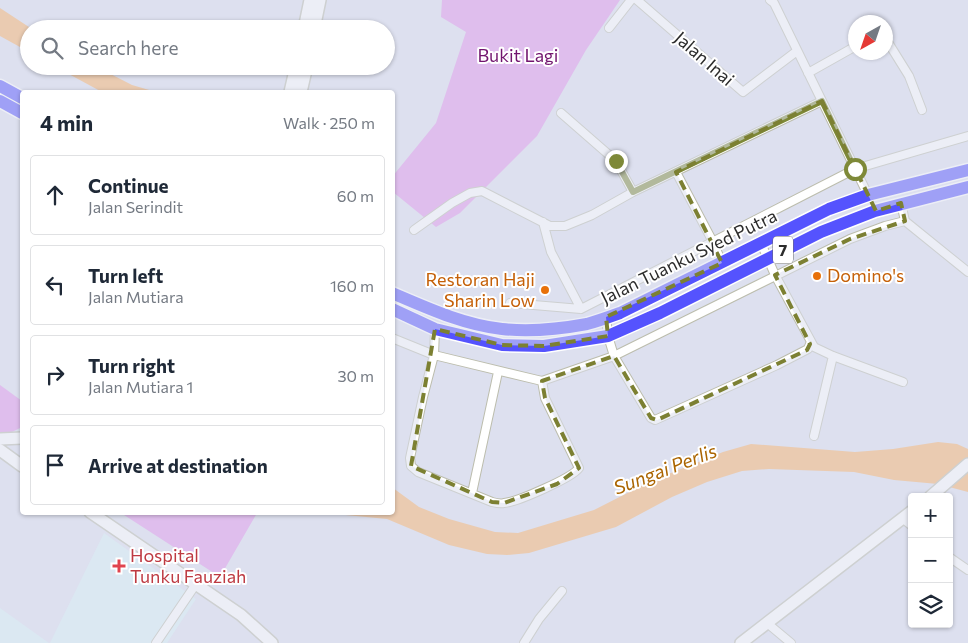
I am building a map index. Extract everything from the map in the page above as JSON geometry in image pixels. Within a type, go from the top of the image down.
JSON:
[{"type":"main road","points":[[306,20],[310,0]]},
{"type":"main road","points":[[316,20],[320,0]]},
{"type":"main road","points":[[290,90],[294,75]]},
{"type":"main road","points":[[301,90],[305,75]]},
{"type":"main road","points":[[0,86],[20,97]]},
{"type":"main road","points":[[0,101],[20,112]]},
{"type":"main road","name":"Jalan Tuanku Syed Putra","points":[[395,294],[450,316],[502,329],[542,329],[588,323],[620,313],[830,209],[868,195],[968,170]]},
{"type":"main road","name":"Jalan Tuanku Syed Putra","points":[[395,310],[436,329],[502,345],[544,346],[608,336],[660,313],[829,228],[901,203],[968,187]]},
{"type":"main road","points":[[0,439],[20,438]]},
{"type":"main road","points":[[0,450],[20,460]]},
{"type":"main road","points":[[935,493],[968,464]]},
{"type":"main road","points":[[741,643],[908,514]]},
{"type":"main road","points":[[94,515],[241,615],[272,643]]},
{"type":"street","points":[[610,28],[632,0]]},
{"type":"street","name":"Jalan Inai","points":[[637,0],[742,92],[797,51]]},
{"type":"street","points":[[774,1],[868,195]]},
{"type":"street","points":[[808,73],[848,50]]},
{"type":"street","points":[[893,51],[908,76],[922,110]]},
{"type":"street","points":[[414,230],[452,203],[470,193],[482,191],[550,226],[565,226],[592,215],[633,192],[822,101]]},
{"type":"street","points":[[561,113],[616,161],[633,192]]},
{"type":"street","points":[[510,303],[582,309],[855,169],[968,136]]},
{"type":"street","points":[[676,172],[722,263]]},
{"type":"street","points":[[901,203],[905,221],[968,272]]},
{"type":"street","points":[[395,339],[434,355],[542,382],[614,356],[850,239],[905,221]]},
{"type":"street","points":[[543,222],[551,252],[582,309]]},
{"type":"street","points":[[760,243],[810,344],[833,356],[903,382]]},
{"type":"street","points":[[606,318],[608,336],[614,356],[650,418],[657,420],[776,365],[808,349],[810,344]]},
{"type":"street","points":[[436,329],[434,355],[410,458],[411,466],[418,472],[492,502],[504,503],[557,484],[576,472],[579,468],[545,398],[542,382]]},
{"type":"street","points":[[814,436],[833,356]]},
{"type":"street","points":[[472,494],[498,372]]},
{"type":"street","points":[[902,518],[908,523]]},
{"type":"street","points":[[953,560],[968,570]]},
{"type":"street","points":[[156,643],[196,584]]},
{"type":"street","points":[[524,643],[539,619],[562,590]]},
{"type":"street","points":[[768,623],[790,643]]},
{"type":"highlighted area","points":[[822,101],[876,211],[901,203],[905,221],[850,239],[775,275],[810,344],[807,350],[657,420],[651,418],[614,356],[542,381],[545,398],[579,468],[557,484],[504,503],[492,502],[411,466],[435,329],[502,345],[544,346],[608,336],[606,317],[722,263],[676,172]]},
{"type":"shaded area","points":[[0,8],[20,21],[20,47],[0,36]]},
{"type":"shaded area","points":[[71,75],[113,75],[132,85],[149,90],[98,90]]},
{"type":"shaded area","points":[[938,442],[957,444],[968,449],[968,492],[938,484],[894,480],[854,472],[769,469],[742,471],[707,482],[672,497],[616,527],[529,553],[507,555],[487,554],[449,545],[387,519],[345,515],[395,515],[395,489],[419,507],[449,519],[495,532],[518,533],[594,510],[651,481],[723,452],[751,444],[855,452],[893,449]]},
{"type":"shaded area","name":"Hospital Tunku Fauziah","points":[[104,533],[196,599],[167,643],[50,643]]},
{"type":"shaded area","points":[[0,608],[49,643],[0,643]]},
{"type":"green space","name":"Bukit Lagi","points":[[442,0],[620,0],[586,50],[537,136],[460,213],[436,227],[395,194],[395,173],[436,123],[466,32],[441,17]]},
{"type":"green space","points":[[0,385],[20,400],[20,428],[8,434],[0,435]]},
{"type":"green space","points":[[124,515],[256,515],[220,577]]},
{"type":"place","name":"Domino's","points":[[817,276]]},
{"type":"place","name":"Restoran Haji Sharin Low","points":[[545,290]]},
{"type":"place","name":"Hospital Tunku Fauziah","points":[[119,566]]},
{"type":"route","points":[[616,161],[633,192],[822,101],[855,169]]},
{"type":"water label","name":"Sungai Perlis","points":[[665,469]]}]
